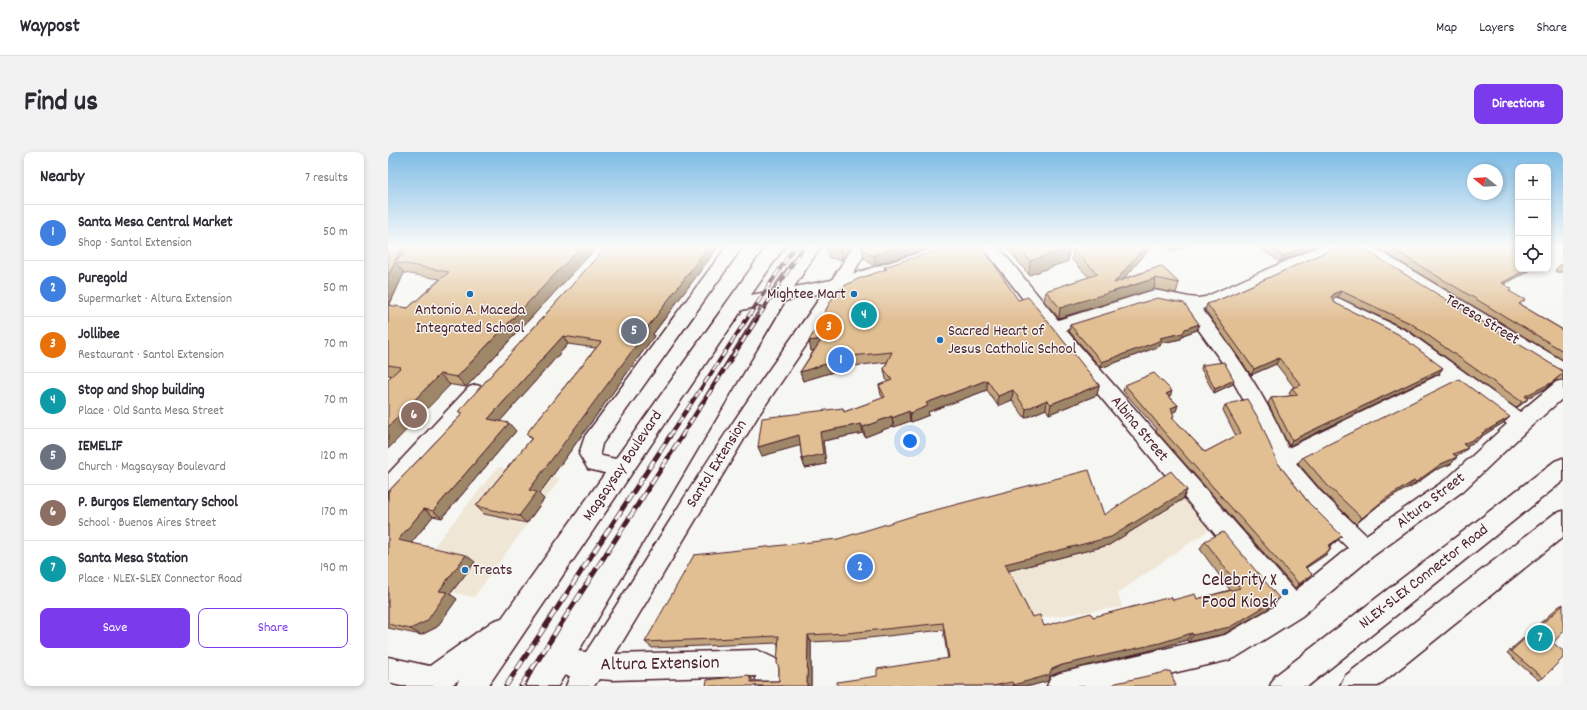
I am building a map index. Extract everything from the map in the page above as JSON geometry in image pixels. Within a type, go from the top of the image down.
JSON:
[{"type":"main road","name":"Magsaysay Boulevard","points":[[471,686],[758,271]]},
{"type":"main road","points":[[541,686],[795,271]]},
{"type":"main road","points":[[734,305],[839,284],[880,271]]},
{"type":"main road","name":"NLEX-SLEX Connector Road","points":[[1285,686],[1563,468]]},
{"type":"main road","points":[[1355,686],[1563,522]]},
{"type":"main road","points":[[431,683],[517,621]]},
{"type":"street","points":[[621,468],[595,463],[589,454],[592,442],[717,271]]},
{"type":"street","name":"Santol Extension","points":[[585,676],[634,602],[682,520],[751,411],[847,271]]},
{"type":"street","name":"Albina Street","points":[[1010,271],[1099,382],[1293,608]]},
{"type":"street","points":[[1055,327],[1154,296],[1198,304],[1210,301],[1277,271]]},
{"type":"street","name":"Teresa Street","points":[[1401,271],[1563,370]]},
{"type":"street","points":[[1189,303],[1231,361],[1269,427],[1282,460],[1313,499],[1365,549]]},
{"type":"street","points":[[1338,304],[1400,335],[1521,423]]},
{"type":"street","points":[[1282,460],[1456,375]]},
{"type":"street","points":[[388,490],[488,379]]},
{"type":"street","name":"Altura Street","points":[[1293,608],[1365,549],[1455,485],[1521,423],[1563,387]]},
{"type":"street","points":[[1060,686],[1230,647],[1293,608]]},
{"type":"street","name":"Altura Extension","points":[[556,662],[585,676],[757,663],[765,665],[770,672],[769,686]]},
{"type":"street","points":[[388,670],[431,683]]},
{"type":"shaded area","points":[[498,467],[560,479],[474,597],[405,582]]},
{"type":"shaded area","points":[[1169,479],[1210,529],[1118,593],[1122,607],[1028,620],[850,640],[652,648],[1101,523]]},
{"type":"building","points":[[443,271],[558,271],[457,377],[440,374],[388,427],[388,379],[401,367],[388,365],[388,305],[408,308],[449,272]]},
{"type":"building","points":[[585,271],[690,271],[529,490],[537,492],[519,516],[476,506],[532,438],[526,434],[601,342],[563,336],[488,419],[509,423],[433,511],[424,509],[398,540],[466,555],[439,591],[447,592],[427,621],[410,629],[388,624],[388,492],[463,413],[458,412]]},
{"type":"building","points":[[881,271],[999,271],[1018,300],[1028,297],[1099,385],[1051,404],[1047,400],[1026,409],[1013,390],[998,396],[987,380],[926,403],[928,406],[910,413],[909,411],[892,418],[892,416],[863,427],[861,424],[820,432],[823,454],[802,459],[799,435],[758,447],[762,418],[843,408],[844,412],[885,397],[879,385],[892,380],[884,369],[892,352],[851,356],[800,372],[822,339],[809,341],[834,295],[844,286],[858,279]]},
{"type":"building","points":[[1095,271],[1124,271],[1114,283],[1147,271],[1166,271],[1179,283],[1156,278],[1060,308],[1046,291],[1098,274]]},
{"type":"building","points":[[1284,271],[1400,271],[1563,371],[1563,375],[1525,396],[1528,399],[1522,402],[1412,324],[1341,291],[1335,293],[1331,297],[1335,303],[1398,334],[1443,368],[1292,440],[1271,398],[1298,395],[1292,388],[1301,385],[1279,358],[1254,369],[1207,304]]},
{"type":"building","points":[[1429,271],[1522,272],[1502,283],[1512,289],[1509,291],[1525,300],[1519,304],[1563,330],[1563,351]]},
{"type":"building","points":[[1157,298],[1184,303],[1199,324],[1185,329],[1183,333],[1160,338],[1162,340],[1102,362],[1070,325]]},
{"type":"building","points":[[1224,362],[1234,380],[1215,389],[1202,365]]},
{"type":"building","points":[[1154,373],[1172,391],[1166,394],[1178,405],[1171,408],[1174,416],[1172,417],[1205,452],[1241,433],[1225,405],[1247,399],[1261,423],[1277,462],[1308,502],[1342,536],[1328,546],[1331,549],[1305,567],[1312,574],[1299,584],[1158,425],[1125,385]]},
{"type":"building","points":[[1459,379],[1510,417],[1482,433],[1483,435],[1463,444],[1468,448],[1453,454],[1457,457],[1441,464],[1416,482],[1414,481],[1385,499],[1362,518],[1327,485],[1303,457]]},
{"type":"building","points":[[1089,470],[1104,515],[1171,471],[1187,490],[1111,537],[1005,564],[1032,617],[1040,615],[1044,626],[1091,613],[1093,617],[1171,597],[1173,600],[1195,594],[1197,599],[1240,588],[1205,541],[1223,532],[1279,598],[1230,627],[1193,635],[1192,633],[1160,643],[1062,665],[1052,669],[1049,675],[1013,685],[1012,682],[993,686],[837,686],[837,682],[877,676],[877,669],[949,658],[943,623],[847,633],[808,635],[807,686],[706,686],[707,680],[749,675],[751,682],[779,681],[779,668],[777,663],[779,636],[645,642],[694,555],[838,539],[916,515]]},
{"type":"building","points":[[1563,605],[1563,632],[1553,643],[1563,651],[1563,658],[1543,678],[1511,651]]},
{"type":"building","points":[[1170,671],[1176,686],[1111,686],[1116,683]]},
{"type":"railway","points":[[669,437],[779,271]]},
{"type":"railway","points":[[681,437],[788,271]]},
{"type":"railway","points":[[506,686],[670,436]]},
{"type":"railway","points":[[521,686],[682,436]]},
{"type":"place","name":"Antonio A. Maceda Integrated School","points":[[470,294]]},
{"type":"place","name":"Mightee Mart","points":[[854,294]]},
{"type":"place","name":"Stop and Shop building","points":[[864,315]]},
{"type":"place","name":"Jollibee","points":[[829,327]]},
{"type":"place","name":"IEMELIF","points":[[634,331]]},
{"type":"place","name":"Sacred Heart of Jesus Catholic School","points":[[940,340]]},
{"type":"place","name":"Santa Mesa Central Market","points":[[841,360]]},
{"type":"place","name":"P. Burgos Elementary School","points":[[414,415]]},
{"type":"place","name":"Puregold","points":[[860,567]]},
{"type":"place","name":"Treats","points":[[465,570]]},
{"type":"place","name":"Celebrity X Food Kiosk","points":[[1285,592]]},
{"type":"place","name":"Santa Mesa Station","points":[[1540,638]]}]
